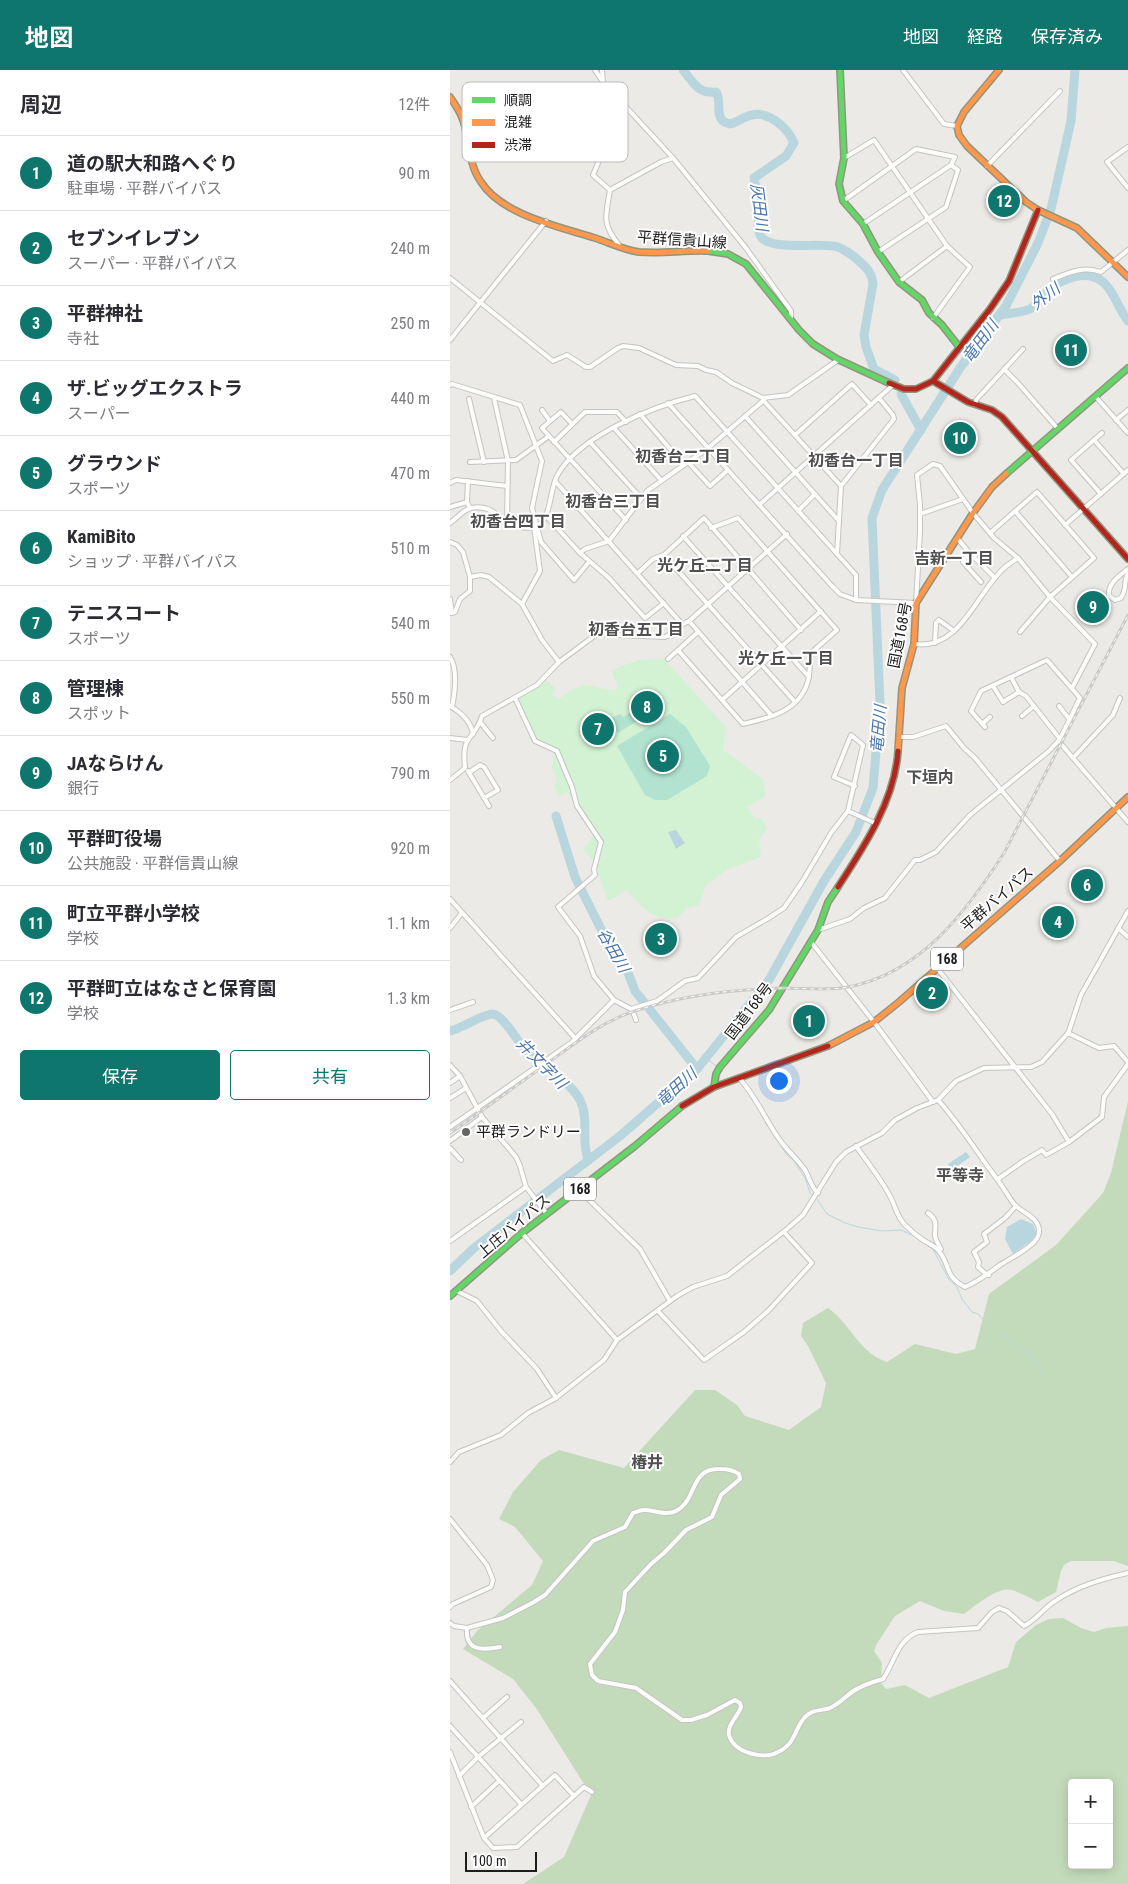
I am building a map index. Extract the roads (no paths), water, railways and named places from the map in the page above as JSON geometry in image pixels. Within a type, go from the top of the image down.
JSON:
[{"type":"main road","points":[[840,70],[844,158],[839,184],[843,201],[862,224],[878,252],[899,282],[922,300],[928,313],[942,325],[960,348]]},
{"type":"main road","points":[[999,70],[964,112],[957,126],[962,140],[987,166],[1040,212],[1064,221],[1076,228],[1128,277]]},
{"type":"main road","name":"平群信貴山線","points":[[450,97],[462,119]]},
{"type":"main road","name":"平群信貴山線","points":[[471,162],[472,169],[488,192],[504,204],[546,221],[639,252],[719,252],[734,256],[748,266],[805,336],[818,349],[893,385],[911,389],[920,388],[933,381]]},
{"type":"main road","points":[[1040,212],[1009,281],[990,309],[933,381],[975,405],[997,413],[1128,559]]},
{"type":"main road","name":"国道168号","points":[[714,1087],[716,1074],[720,1067],[769,1010],[811,942],[818,930],[828,902],[876,824],[889,792],[897,764],[902,688],[914,644],[916,603],[973,513],[992,488],[1128,368]]},
{"type":"main road","name":"平群バイパス","points":[[714,1087],[821,1050],[874,1022],[1060,861],[1128,797]]},
{"type":"main road","name":"上庄バイパス","points":[[450,1296],[546,1212],[635,1146],[686,1103],[714,1087]]},
{"type":"street","points":[[595,70],[603,82]]},
{"type":"street","points":[[602,70],[603,82]]},
{"type":"street","points":[[903,70],[944,124],[957,126]]},
{"type":"street","points":[[987,166],[1060,91]]},
{"type":"street","points":[[628,109],[673,158],[764,272],[791,311],[791,318]]},
{"type":"street","points":[[844,158],[874,140],[947,246],[970,267],[934,318]]},
{"type":"street","points":[[1128,147],[1107,162],[1128,188]]},
{"type":"street","points":[[843,201],[916,149],[955,157],[951,165],[862,224]]},
{"type":"street","points":[[610,190],[661,162],[673,158]]},
{"type":"street","points":[[599,162],[593,174],[610,190]]},
{"type":"street","points":[[878,252],[946,207],[958,170],[951,165]]},
{"type":"street","points":[[610,190],[605,220],[610,234],[619,246]]},
{"type":"street","points":[[450,340],[546,221]]},
{"type":"street","points":[[899,282],[947,246]]},
{"type":"street","points":[[1053,279],[1075,270],[1090,269],[1101,272],[1128,250]]},
{"type":"street","points":[[450,278],[553,361],[568,355],[590,368],[623,346],[638,348],[676,364],[698,366],[716,372],[732,383],[763,399],[841,486]]},
{"type":"street","points":[[975,405],[976,400],[1023,349]]},
{"type":"street","points":[[580,553],[585,549],[609,541],[641,498],[661,480],[708,448],[763,399],[788,395],[838,360]]},
{"type":"street","points":[[1004,369],[1058,429]]},
{"type":"street","points":[[450,385],[452,384],[520,405],[542,461],[532,508],[541,542],[574,580],[589,562]]},
{"type":"street","points":[[795,435],[852,384],[871,405]]},
{"type":"street","points":[[760,505],[893,385]]},
{"type":"street","points":[[450,523],[459,517],[462,512],[478,507],[491,510],[501,520],[514,526],[536,526],[547,518],[550,495],[555,481],[570,458],[590,442],[640,414],[668,403],[695,396],[856,575],[856,600]]},
{"type":"street","points":[[1096,397],[1128,433]]},
{"type":"street","points":[[494,398],[508,461],[507,522]]},
{"type":"street","points":[[837,555],[841,486],[894,419],[893,415],[879,398]]},
{"type":"street","points":[[469,399],[484,462]]},
{"type":"street","points":[[668,403],[832,586],[840,594],[856,600],[916,603],[920,514],[917,475],[933,464],[940,466],[973,513],[990,533],[1018,558],[1050,597],[1094,644],[1072,688]]},
{"type":"street","points":[[542,410],[550,421]]},
{"type":"street","points":[[1116,420],[1128,410]]},
{"type":"street","points":[[572,424],[561,412],[542,428],[626,520]]},
{"type":"street","points":[[554,442],[585,412],[617,412],[626,422]]},
{"type":"street","points":[[640,414],[710,486],[728,470]]},
{"type":"street","points":[[745,416],[839,521]]},
{"type":"street","points":[[614,428],[661,480]]},
{"type":"street","points":[[1101,494],[1071,460],[1102,433]]},
{"type":"street","points":[[470,462],[516,460],[549,436]]},
{"type":"street","points":[[1094,440],[1124,474]]},
{"type":"street","points":[[590,442],[641,498]]},
{"type":"street","points":[[1065,525],[1128,470]]},
{"type":"street","points":[[450,483],[456,480],[507,486]]},
{"type":"street","points":[[468,481],[467,502],[470,508]]},
{"type":"street","points":[[555,481],[682,624]]},
{"type":"street","points":[[990,533],[1037,492],[1094,558],[1050,597],[1020,632]]},
{"type":"street","points":[[798,511],[816,494]]},
{"type":"street","points":[[920,514],[963,499]]},
{"type":"street","points":[[450,507],[467,502]]},
{"type":"street","points":[[1015,511],[1072,577]]},
{"type":"street","points":[[547,518],[589,562],[609,578],[645,618],[664,603]]},
{"type":"street","points":[[638,573],[653,559],[664,555],[704,518],[801,630]]},
{"type":"street","points":[[678,650],[742,724],[782,713],[795,702],[800,697],[809,677],[811,653],[837,630],[738,518],[711,528]]},
{"type":"street","points":[[522,604],[540,571],[536,526]]},
{"type":"street","points":[[465,768],[465,746],[467,740],[478,728],[482,716],[537,685],[559,662],[597,634],[665,637],[675,633],[682,624],[689,621],[787,534]]},
{"type":"street","points":[[683,536],[809,677]]},
{"type":"street","points":[[957,538],[994,578]]},
{"type":"street","points":[[450,542],[457,545],[463,552],[470,577],[470,591],[460,599],[455,612],[451,613],[450,599]]},
{"type":"street","points":[[969,552],[963,562],[981,582]]},
{"type":"street","points":[[664,555],[795,702]]},
{"type":"street","points":[[914,644],[926,646],[935,643],[954,631],[960,626],[1000,571],[1018,558]]},
{"type":"street","points":[[1128,568],[1109,589],[1109,596],[1111,598],[1115,600],[1121,598],[1126,589],[1128,574]]},
{"type":"street","points":[[470,577],[481,575],[489,578],[522,604],[542,640],[559,662]]},
{"type":"street","points":[[722,700],[821,612]]},
{"type":"street","points":[[935,643],[936,623],[939,620],[954,631]]},
{"type":"street","points":[[689,621],[772,716]]},
{"type":"street","points":[[668,658],[698,632]]},
{"type":"street","points":[[450,657],[453,662],[455,678],[451,706],[466,718],[472,727],[473,734]]},
{"type":"street","points":[[818,930],[850,919],[864,908],[885,898],[915,860],[920,860],[936,852],[970,815],[1060,739],[1080,698],[1047,660],[981,691],[971,711],[984,726],[990,717]]},
{"type":"street","points":[[1012,678],[1019,692],[1026,696],[1060,739],[1061,744],[1128,822]]},
{"type":"street","points":[[993,686],[1003,702],[1019,692]]},
{"type":"street","points":[[515,698],[536,742],[557,751],[572,787],[576,806],[602,842],[594,869],[595,875],[558,907],[580,936],[594,976],[614,1000],[632,1009],[636,1020]]},
{"type":"street","points":[[1073,758],[1113,715],[1120,698]]},
{"type":"street","points":[[1022,716],[1034,706]]},
{"type":"street","points":[[1059,706],[1070,720]]},
{"type":"street","points":[[480,722],[493,738]]},
{"type":"street","points":[[899,737],[913,736],[946,726],[1060,861]]},
{"type":"street","points":[[632,1009],[656,1001],[685,981],[698,978],[736,937],[784,908],[831,833],[848,811],[854,786],[863,745],[851,735],[834,777],[854,786]]},
{"type":"street","points":[[450,738],[467,740]]},
{"type":"street","points":[[470,772],[480,765],[484,767],[498,790],[484,798]]},
{"type":"street","points":[[465,768],[470,772],[489,806]]},
{"type":"street","points":[[450,780],[465,768]]},
{"type":"street","points":[[848,811],[876,824]]},
{"type":"street","points":[[450,898],[575,1038]]},
{"type":"street","points":[[450,1462],[459,1452],[501,1435],[528,1414],[556,1398],[604,1360],[617,1340],[670,1301],[694,1287],[727,1276],[784,1232],[803,1215],[836,1162],[846,1152],[872,1140],[895,1120],[917,1108],[936,1101],[956,1081],[984,1068],[1030,1067],[1042,1062],[1068,1034],[1081,995],[1128,911]]},
{"type":"street","points":[[450,928],[462,913]]},
{"type":"street","points":[[1118,928],[1128,937]]},
{"type":"street","points":[[811,942],[936,1101],[952,1116],[1016,1206],[1037,1223],[1038,1238],[1022,1252],[1000,1265],[990,1275],[965,1286],[956,1282],[950,1277],[947,1265],[934,1245],[923,1241],[897,1215],[891,1198],[856,1146]]},
{"type":"street","points":[[938,968],[1014,1068],[1052,1114],[1069,1142]]},
{"type":"street","points":[[450,1127],[575,1038],[614,1000]]},
{"type":"street","points":[[450,1010],[473,1002]]},
{"type":"street","points":[[998,1180],[1042,1150],[1046,1155],[1069,1142],[1102,1117],[1104,1097],[1128,1063],[1114,1046],[1099,1048],[1090,1042],[1068,1034]]},
{"type":"street","points":[[450,1066],[460,1076],[482,1117],[516,1157],[527,1189],[546,1212]]},
{"type":"street","points":[[450,1083],[460,1076]]},
{"type":"street","points":[[739,1078],[752,1094],[782,1143],[806,1171],[817,1194]]},
{"type":"street","points":[[450,1098],[466,1088]]},
{"type":"street","points":[[450,1141],[482,1117]]},
{"type":"street","points":[[450,1148],[461,1160]]},
{"type":"street","points":[[450,1241],[527,1189]]},
{"type":"street","points":[[578,1190],[640,1249],[670,1301]]},
{"type":"street","points":[[990,1275],[978,1267],[979,1262],[974,1252],[987,1242],[984,1234],[1005,1218],[1016,1206]]},
{"type":"street","points":[[928,1213],[931,1214],[937,1226],[934,1237],[941,1249]]},
{"type":"street","points":[[658,1311],[704,1360],[744,1332],[768,1311],[812,1263],[784,1232]]},
{"type":"street","points":[[522,1233],[617,1340]]},
{"type":"street","points":[[457,1290],[477,1301],[501,1331],[538,1369],[556,1398]]},
{"type":"street","points":[[450,1623],[454,1626],[467,1628],[503,1618],[534,1602],[545,1595],[593,1541],[624,1527],[633,1513],[644,1510],[665,1513],[675,1511],[686,1501],[702,1473],[718,1468],[733,1470],[739,1474],[740,1479],[721,1495],[712,1517],[686,1530],[625,1592],[623,1610],[615,1632],[590,1664],[592,1675],[598,1681],[636,1688],[682,1720],[691,1720],[707,1715],[736,1700],[740,1703],[741,1707],[730,1725],[729,1734],[735,1744],[748,1752],[768,1756],[778,1753],[790,1745],[806,1716],[815,1710],[830,1708],[864,1685],[884,1679],[898,1650],[910,1635],[918,1632],[978,1628],[992,1612],[999,1608],[1007,1611],[1024,1626],[1053,1602],[1070,1592],[1094,1582],[1128,1573]]},
{"type":"street","points":[[450,1519],[487,1565],[493,1580],[491,1587],[450,1607]]},
{"type":"street","points":[[467,1628],[466,1634],[471,1645],[478,1649],[500,1647]]},
{"type":"street","points":[[450,1681],[542,1785]]},
{"type":"street","points":[[483,1718],[507,1697]]},
{"type":"street","points":[[459,1776],[478,1757],[521,1722]]},
{"type":"street","points":[[450,1726],[521,1804]]},
{"type":"street","points":[[450,1752],[484,1838],[494,1848],[517,1847],[584,1787],[592,1792]]},
{"type":"street","points":[[484,1838],[555,1775],[574,1796]]},
{"type":"street","points":[[471,1807],[500,1781]]},
{"type":"water","points":[[676,830],[685,843],[676,849],[668,832]]},
{"type":"water","points":[[966,1152],[970,1157],[952,1170],[948,1164]]},
{"type":"water","points":[[1021,1219],[1033,1224],[1037,1234],[1031,1241],[1013,1254],[1005,1239],[1007,1227]]},
{"type":"waterway","name":"灰田川","points":[[683,70],[701,89],[716,92],[718,95],[719,115],[724,121],[730,124],[758,114],[771,118],[783,126],[791,137],[794,143],[786,156],[754,178],[761,200],[758,230],[762,238],[777,244],[838,247],[853,256],[865,267],[871,274],[873,284],[864,335],[866,347],[874,369],[895,380]]},
{"type":"waterway","name":"竜田川","points":[[450,1271],[474,1248],[620,1136],[697,1069],[769,980],[824,881],[856,832],[873,788],[880,704],[872,518],[882,490],[960,368],[1006,306],[1038,243],[1051,209],[1071,121],[1075,70]]},
{"type":"waterway","name":"外川","points":[[999,315],[1030,309],[1049,290],[1061,282],[1082,275],[1097,278],[1103,282],[1114,296],[1128,321]]},
{"type":"waterway","name":"灰田川","points":[[901,394],[921,430]]},
{"type":"waterway","name":"谷田川","points":[[556,816],[575,877],[601,929],[625,965],[635,991],[697,1069]]},
{"type":"waterway","name":"井文字川","points":[[450,1031],[489,1015],[497,1015],[521,1044],[561,1078],[580,1100],[584,1115],[585,1144],[588,1161]]},
{"type":"waterway","points":[[707,1059],[716,1066]]},
{"type":"waterway","points":[[765,1122],[805,1178],[810,1193],[817,1199],[827,1214],[858,1227],[882,1231],[901,1230],[933,1249],[949,1280],[957,1287],[962,1299],[972,1312],[978,1314],[990,1327]]},
{"type":"waterway","points":[[996,1331],[1015,1347],[1032,1356],[1035,1363],[1042,1369],[1040,1373]]},
{"type":"railway","points":[[450,1133],[577,1042],[599,1027],[623,1015],[653,1005],[728,991],[848,987],[874,980],[898,968],[919,954],[957,918],[1004,853],[1128,615]]},
{"type":"place","name":"平群町立はなさと保育園","points":[[1004,201]]},
{"type":"place","name":"町立平群小学校","points":[[1071,350]]},
{"type":"place","name":"平群町役場","points":[[960,438]]},
{"type":"place","name":"JAならけん","points":[[1093,607]]},
{"type":"place","name":"管理棟","points":[[647,707]]},
{"type":"place","name":"テニスコート","points":[[598,729]]},
{"type":"place","name":"グラウンド","points":[[663,756]]},
{"type":"place","name":"KamiBito","points":[[1087,885]]},
{"type":"place","name":"ザ.ビッグエクストラ","points":[[1058,922]]},
{"type":"place","name":"平群神社","points":[[661,939]]},
{"type":"place","name":"セブンイレブン","points":[[932,993]]},
{"type":"place","name":"道の駅大和路へぐり","points":[[809,1021]]},
{"type":"place","name":"平群ランドリー","points":[[466,1132]]},
{"type":"district","name":"初香台二丁目","points":[[683,456]]},
{"type":"district","name":"初香台一丁目","points":[[856,460]]},
{"type":"district","name":"初香台三丁目","points":[[613,501]]},
{"type":"district","name":"初香台四丁目","points":[[518,521]]},
{"type":"district","name":"吉新一丁目","points":[[954,558]]},
{"type":"district","name":"光ケ丘二丁目","points":[[705,565]]},
{"type":"district","name":"初香台五丁目","points":[[636,629]]},
{"type":"district","name":"光ケ丘一丁目","points":[[786,658]]},
{"type":"district","name":"下垣内","points":[[930,777]]},
{"type":"district","name":"平等寺","points":[[960,1175]]},
{"type":"district","name":"椿井","points":[[647,1462]]}]
